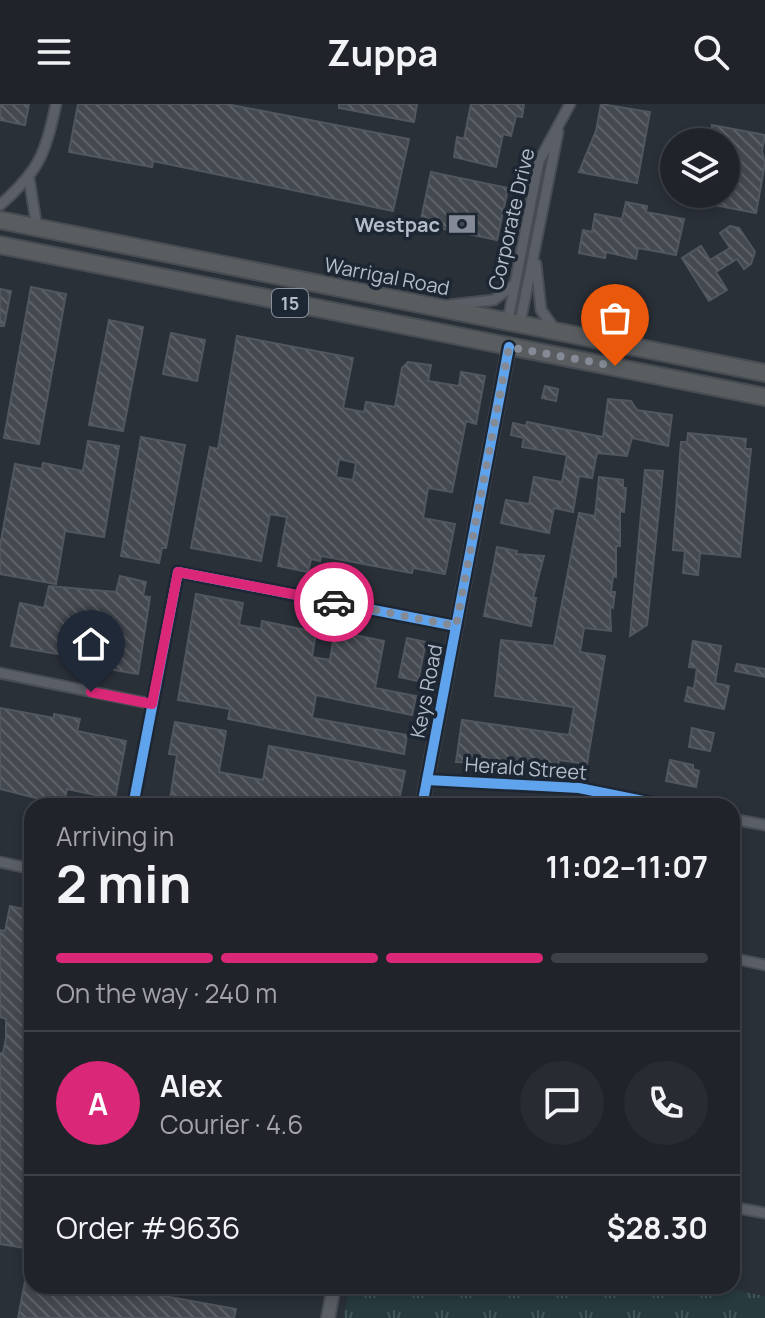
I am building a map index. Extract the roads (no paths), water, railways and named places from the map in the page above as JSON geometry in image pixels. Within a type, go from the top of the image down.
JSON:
[{"type":"highway","name":"Warrigal Road","points":[[0,220],[765,373]]},
{"type":"highway","points":[[77,260],[81,236]]},
{"type":"highway","name":"15","points":[[0,245],[765,397]]},
{"type":"highway","points":[[509,347],[514,321]]},
{"type":"street","points":[[0,205],[29,178],[46,151],[56,104]]},
{"type":"street","name":"Corporate Drive","points":[[514,321],[515,278],[542,154],[570,104]]},
{"type":"street","name":"Corporate Drive","points":[[514,321],[535,253],[558,129]]},
{"type":"street","points":[[29,178],[37,228]]},
{"type":"street","points":[[528,211],[543,213]]},
{"type":"street","points":[[535,253],[541,310],[556,330]]},
{"type":"street","points":[[434,306],[498,299],[509,291],[515,278]]},
{"type":"street","name":"Keys Road","points":[[424,798],[509,347]]},
{"type":"street","points":[[134,798],[178,572],[456,626]]},
{"type":"street","points":[[0,673],[152,704]]},
{"type":"street","name":"Herald Street","points":[[427,780],[579,788],[628,798]]},
{"type":"street","points":[[740,820],[765,825]]},
{"type":"street","points":[[0,862],[24,867]]},
{"type":"street","points":[[740,960],[765,965]]},
{"type":"street","points":[[740,1208],[765,1213]]},
{"type":"street","points":[[328,1318],[332,1294]]},
{"type":"place","name":"Westpac","points":[[462,224]]}]
